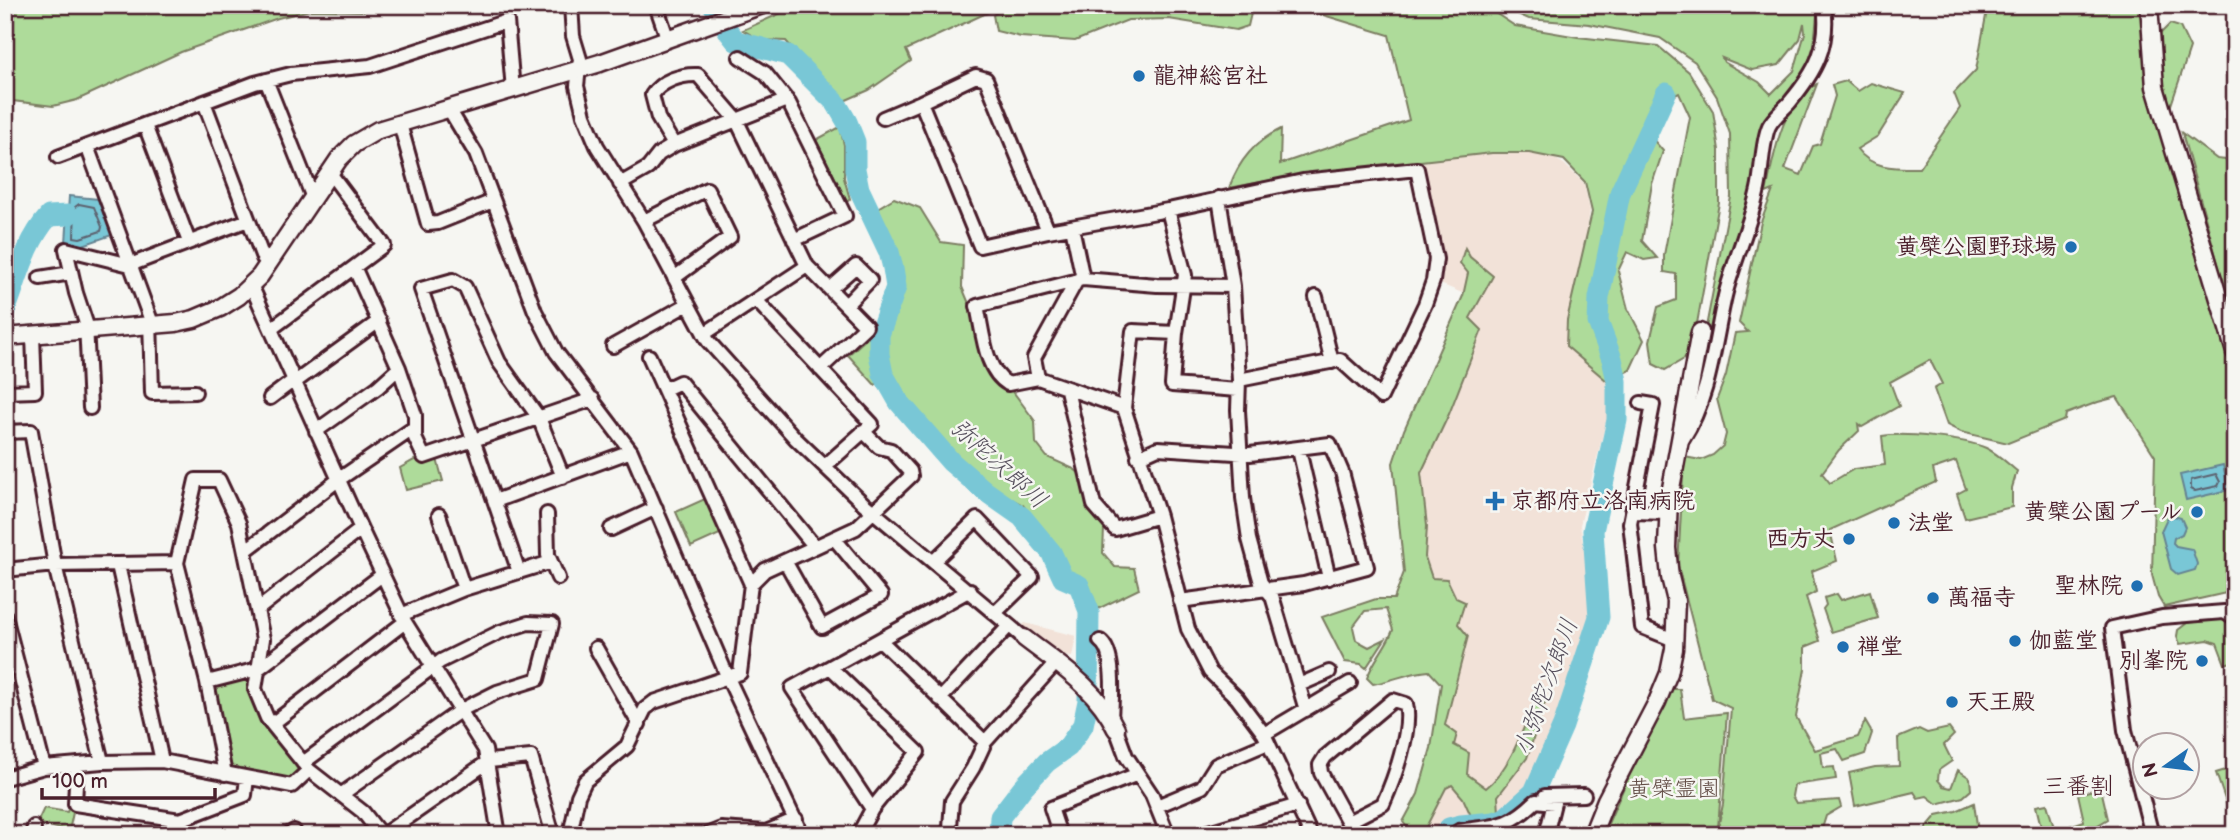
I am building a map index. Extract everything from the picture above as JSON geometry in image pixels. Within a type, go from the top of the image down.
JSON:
[{"type":"street","points":[[571,5],[573,36],[580,59],[577,86],[584,115],[597,146],[644,221],[704,334],[724,361],[873,513],[970,590],[1101,702],[1114,724],[1126,756],[1157,806],[1168,835]]},
{"type":"street","points":[[656,5],[668,40]]},
{"type":"street","points":[[5,337],[176,323],[207,314],[233,300],[251,285],[346,151],[364,137],[579,70],[762,5]]},
{"type":"street","points":[[1677,448],[1696,418],[1706,386],[1726,294],[1758,191],[1769,125],[1805,84],[1818,63],[1826,17],[1824,5]]},
{"type":"street","points":[[2149,5],[2155,87],[2235,352]]},
{"type":"street","points":[[58,157],[266,80],[291,74],[370,66],[507,21],[513,90]]},
{"type":"street","points":[[740,57],[765,72],[787,100],[845,216],[794,240]]},
{"type":"street","points":[[674,145],[658,118],[652,95],[658,86],[687,74],[698,75],[736,119],[807,266],[866,326],[820,369]]},
{"type":"street","points":[[883,118],[976,76],[986,79],[1048,231]]},
{"type":"street","points":[[266,80],[313,198]]},
{"type":"street","points":[[620,184],[648,168],[659,155],[674,145],[787,100]]},
{"type":"street","points":[[204,102],[263,258],[269,263]]},
{"type":"street","points":[[921,102],[980,246],[1303,181],[1417,170],[1436,260],[1433,281],[1425,304],[1381,397],[1340,360],[1239,385],[1172,385],[1176,333],[1185,275],[1168,210]]},
{"type":"street","points":[[449,109],[476,153],[535,311],[556,352],[631,451],[728,678],[802,835]]},
{"type":"street","points":[[400,124],[428,224],[438,223],[493,201]]},
{"type":"street","points":[[145,125],[189,242]]},
{"type":"street","points":[[87,146],[150,318],[152,393],[195,392]]},
{"type":"street","points":[[271,329],[384,245],[330,173]]},
{"type":"street","points":[[644,221],[707,189],[730,237],[674,278]]},
{"type":"street","points":[[1219,198],[1233,286],[1240,453],[1249,539],[1261,583],[1272,596],[1306,710]]},
{"type":"street","points":[[90,408],[87,330],[66,249],[130,265],[248,220]]},
{"type":"street","points":[[1038,378],[1034,358],[1080,280],[1072,227]]},
{"type":"street","points":[[704,334],[807,266]]},
{"type":"street","points":[[830,289],[856,266],[870,280],[846,305]]},
{"type":"street","points":[[355,269],[399,368],[415,415],[415,438],[424,457],[593,399]]},
{"type":"street","points":[[40,278],[71,273]]},
{"type":"street","points":[[519,572],[421,289],[453,280],[465,287],[499,362],[539,418],[563,477]]},
{"type":"street","points":[[1124,408],[1038,378],[1008,384],[990,363],[977,306],[1080,280],[1233,286]]},
{"type":"street","points":[[251,285],[403,618],[485,750],[489,761],[499,835]]},
{"type":"street","points":[[1316,297],[1332,362]]},
{"type":"street","points":[[756,300],[872,424],[825,466]]},
{"type":"street","points":[[613,346],[688,304]]},
{"type":"street","points":[[270,398],[379,321]]},
{"type":"street","points":[[1176,333],[1133,331],[1124,408],[1138,457],[1160,516],[1188,629],[1210,671],[1237,698],[1266,738],[1311,835]]},
{"type":"street","points":[[1592,835],[1605,800],[1665,686],[1669,673],[1676,601],[1667,548],[1668,513],[1677,448],[1700,332]]},
{"type":"street","points":[[5,392],[35,391],[33,335]]},
{"type":"street","points":[[569,835],[578,796],[585,781],[627,746],[645,709],[654,702],[740,673],[743,661],[751,584],[649,356]]},
{"type":"street","points":[[316,431],[378,387],[399,368]]},
{"type":"street","points":[[665,389],[680,382],[815,547]]},
{"type":"street","points":[[1067,390],[1094,505],[1115,529],[1160,516]]},
{"type":"street","points":[[1641,404],[1653,405],[1632,512],[1632,547],[1643,626],[1674,640]]},
{"type":"street","points":[[245,551],[338,480],[414,428]]},
{"type":"street","points":[[5,432],[31,431],[55,565],[102,762]]},
{"type":"street","points":[[751,584],[765,570],[856,528],[911,476],[910,471],[891,450],[879,447],[863,431]]},
{"type":"street","points":[[1138,457],[1157,448],[1258,454],[1330,444],[1342,472],[1367,567],[1304,584],[1180,601]]},
{"type":"street","points":[[1300,450],[1329,578]]},
{"type":"street","points":[[495,501],[631,451]]},
{"type":"street","points":[[225,774],[207,682],[177,564],[196,480],[219,480],[239,523],[262,639],[255,690],[272,724],[306,767],[363,812],[382,835],[489,761],[531,757],[553,835]]},
{"type":"street","points":[[611,529],[656,508]]},
{"type":"street","points":[[1632,512],[1668,513]]},
{"type":"street","points":[[547,514],[548,555],[558,578]]},
{"type":"street","points":[[439,515],[464,589]]},
{"type":"street","points":[[934,561],[977,519],[1032,577],[995,612]]},
{"type":"street","points":[[257,610],[361,530]]},
{"type":"street","points":[[785,561],[822,627],[881,595],[834,538]]},
{"type":"street","points":[[272,724],[403,618],[464,589],[551,562]]},
{"type":"street","points":[[5,570],[55,565],[177,564]]},
{"type":"street","points":[[118,565],[162,761]]},
{"type":"street","points":[[207,682],[258,669],[382,575]]},
{"type":"street","points":[[872,809],[792,688],[970,590]]},
{"type":"street","points":[[2152,835],[2124,730],[2112,628],[2162,617],[2224,612],[2231,616],[2235,613]]},
{"type":"street","points":[[5,616],[44,767]]},
{"type":"street","points":[[5,778],[44,767],[162,761],[292,786],[306,767],[441,661],[500,632],[528,624],[552,624],[538,679],[498,692],[461,710],[342,794]]},
{"type":"street","points":[[940,699],[1009,626]]},
{"type":"street","points":[[880,640],[985,742]]},
{"type":"street","points":[[1100,641],[1105,644],[1109,655],[1114,724]]},
{"type":"street","points":[[596,648],[639,724]]},
{"type":"street","points":[[830,667],[918,752],[872,809],[858,835]]},
{"type":"street","points":[[946,835],[950,827],[952,801],[973,768],[985,742],[1062,667]]},
{"type":"street","points":[[1299,685],[1329,672]]},
{"type":"street","points":[[1157,806],[1202,787],[1216,765],[1266,738],[1350,683]]},
{"type":"street","points":[[1348,822],[1382,804],[1388,793],[1409,716],[1406,704],[1402,701],[1393,700],[1325,757],[1320,765],[1321,773],[1348,822],[1356,835]]},
{"type":"street","points":[[77,764],[75,804],[180,820],[245,795],[247,778]]},
{"type":"street","points":[[1060,835],[1051,808],[1138,774]]},
{"type":"street","points":[[1453,835],[1459,831],[1494,831],[1521,815],[1540,796],[1584,795]]},
{"type":"street","points":[[1536,801],[1554,803],[1546,835]]},
{"type":"street","points":[[1198,835],[1298,805]]},
{"type":"street","points":[[706,835],[720,829],[766,832],[796,819]]},
{"type":"street","points":[[288,835],[294,831],[296,835]]},
{"type":"shaded area","name":"京都府立洛南病院","points":[[1492,150],[1540,150],[1564,164],[1584,183],[1590,210],[1571,345],[1609,382],[1611,403],[1580,525],[1588,573],[1590,618],[1543,756],[1528,790],[1501,814],[1489,817],[1452,817],[1437,835],[1415,835],[1446,684],[1395,461],[1467,295],[1438,283],[1442,257],[1423,158]]},
{"type":"shaded area","points":[[1025,623],[1076,636],[1072,657],[1057,655],[1020,627]]},
{"type":"green space","points":[[5,5],[384,5],[363,11],[310,10],[278,18],[181,52],[77,100],[53,106],[5,100]]},
{"type":"green space","points":[[799,5],[1004,5],[906,50],[911,61],[869,90],[844,101],[786,41],[760,40],[743,30]]},
{"type":"green space","points":[[1008,5],[1253,5],[1248,26],[1236,30],[1169,19],[1128,20],[1075,41],[1021,37],[996,31],[993,15]]},
{"type":"green space","points":[[1297,5],[1483,5],[1515,26],[1578,37],[1658,46],[1689,72],[1713,111],[1719,150],[1719,203],[1694,340],[1684,359],[1665,370],[1653,364],[1650,341],[1658,307],[1676,300],[1676,274],[1664,272],[1664,255],[1690,117],[1679,93],[1659,103],[1645,130],[1663,151],[1652,184],[1642,241],[1657,258],[1644,260],[1627,252],[1618,271],[1628,309],[1644,340],[1630,370],[1607,381],[1566,346],[1567,320],[1592,212],[1585,182],[1564,160],[1529,153],[1492,153],[1305,174],[1229,188],[1249,152],[1263,139],[1281,129],[1280,164],[1409,120],[1389,35]]},
{"type":"green space","points":[[1497,5],[1818,5],[1814,45],[1802,82],[1776,111],[1712,346],[1702,348],[1731,197],[1730,134],[1717,97],[1695,62],[1660,38],[1589,24],[1529,19]],"holes":[[[1804,23],[1805,33],[1794,71],[1771,94],[1759,82],[1724,62],[1722,58],[1752,70],[1779,65],[1800,39]]]},
{"type":"green space","name":"黄檗霊園","points":[[1988,5],[2143,5],[2149,97],[2170,149],[2235,375],[2235,591],[2164,607],[2158,597],[2152,575],[2155,456],[2117,397],[2066,414],[2065,420],[2008,443],[1961,432],[1947,425],[1934,389],[1942,384],[1930,360],[1890,382],[1899,406],[1862,427],[1858,424],[1859,431],[1839,450],[1822,473],[1830,483],[1854,469],[1885,465],[1882,436],[1950,439],[1986,448],[2017,471],[2012,488],[2012,507],[1965,518],[1957,494],[1966,489],[1956,461],[1933,469],[1936,482],[1830,530],[1837,561],[1812,571],[1816,592],[1806,597],[1820,641],[1805,647],[1805,669],[1796,717],[1815,750],[1858,737],[1865,721],[1872,733],[1865,754],[1844,761],[1837,749],[1821,753],[1823,768],[1834,767],[1836,779],[1794,785],[1792,796],[1796,803],[1839,800],[1841,807],[1826,816],[1820,835],[1603,835],[1667,689],[1680,689],[1684,718],[1727,713],[1718,828],[1723,804],[1731,708],[1712,699],[1678,566],[1684,457],[1701,460],[1713,455],[1723,446],[1726,434],[1717,399],[1726,375],[1735,333],[1748,332],[1739,323],[1761,222],[1773,190],[1766,193],[1772,164],[1787,116],[1805,91],[1817,84],[1785,169],[1801,175],[1813,146],[1820,144],[1835,96],[1832,85],[1846,81],[1858,91],[1871,83],[1905,93],[1878,136],[1857,149],[1877,164],[1919,168],[1960,108],[1954,93],[1976,70]]},
{"type":"green space","points":[[2170,24],[2180,27],[2190,48],[2170,108],[2159,86],[2154,40]]},
{"type":"green space","points":[[840,127],[844,145],[844,178],[850,199],[847,202],[816,140]]},
{"type":"green space","points":[[2182,133],[2217,159],[2235,161],[2235,325]]},
{"type":"green space","points":[[894,198],[920,208],[941,242],[963,245],[962,287],[973,313],[988,372],[1014,393],[1035,421],[1036,443],[1047,457],[1074,469],[1090,482],[1104,529],[1103,553],[1115,567],[1134,568],[1139,589],[1098,609],[1086,582],[1067,573],[1048,539],[1023,505],[985,485],[932,432],[903,397],[887,361],[887,327],[901,292],[895,257],[876,209]]},
{"type":"green space","points":[[1465,248],[1470,257],[1493,276],[1470,318],[1482,330],[1449,414],[1421,473],[1427,526],[1425,557],[1432,578],[1447,579],[1456,598],[1465,602],[1458,624],[1468,636],[1445,725],[1457,734],[1454,745],[1469,753],[1467,774],[1486,788],[1495,780],[1517,745],[1538,693],[1546,699],[1527,758],[1498,796],[1499,813],[1471,816],[1463,798],[1452,785],[1446,788],[1423,833],[1413,835],[1403,822],[1418,794],[1431,748],[1441,684],[1429,671],[1373,684],[1367,678],[1393,630],[1386,609],[1365,611],[1353,627],[1356,640],[1369,647],[1385,639],[1366,668],[1361,664],[1345,662],[1322,617],[1376,599],[1394,599],[1404,572],[1393,463],[1404,430],[1463,296],[1468,273],[1460,263]]},
{"type":"green space","points":[[875,331],[877,370],[882,380],[875,385],[848,355]]},
{"type":"green space","points":[[418,458],[424,461],[437,459],[443,481],[406,490],[400,468]]},
{"type":"green space","points":[[707,498],[722,533],[691,547],[676,512]]},
{"type":"green space","points":[[1870,591],[1878,618],[1831,632],[1823,609],[1826,605],[1824,598],[1837,594],[1841,600]]},
{"type":"green space","points":[[2222,619],[2230,626],[2234,661],[2225,664],[2217,643],[2208,640],[2180,644],[2178,630],[2187,623]]},
{"type":"green space","points":[[245,679],[251,685],[255,709],[295,762],[300,773],[284,781],[238,770],[230,765],[214,692],[219,685]]},
{"type":"green space","points":[[1949,728],[1954,735],[1944,745],[1952,761],[1939,770],[1938,780],[1943,786],[1951,788],[1958,770],[1970,778],[1971,790],[1963,797],[1937,804],[1927,796],[1918,798],[1914,792],[1855,806],[1849,773],[1875,767],[1899,766],[1898,738],[1919,729],[1927,733]]},
{"type":"green space","points":[[2235,767],[2235,829],[2216,773]]},
{"type":"green space","points":[[2093,790],[2102,793],[2108,819],[2081,835],[2043,835],[2036,806],[2047,804],[2055,831],[2084,821],[2078,794]]},
{"type":"green space","points":[[1974,803],[1978,832],[1975,835],[1927,835],[1926,828],[1937,815]]},
{"type":"green space","points":[[69,807],[74,808],[69,831],[37,823],[44,808],[67,812]]},
{"type":"water","points":[[69,196],[98,199],[112,235],[80,246],[66,243]]},
{"type":"water","points":[[2223,465],[2229,490],[2186,500],[2180,475]]},
{"type":"water","points":[[2167,518],[2181,518],[2185,527],[2182,534],[2174,538],[2173,543],[2192,549],[2197,564],[2195,570],[2178,575],[2171,569],[2161,531]]},
{"type":"waterway","name":"弥陀次郎川","points":[[713,5],[736,41],[788,55],[836,103],[855,142],[855,169],[859,189],[889,252],[893,268],[896,287],[879,335],[883,374],[899,402],[951,462],[985,491],[1022,517],[1051,552],[1063,578],[1079,585],[1089,611],[1088,701],[1083,725],[1068,747],[1047,762],[1000,817],[999,835]]},
{"type":"waterway","name":"小弥陀次郎川","points":[[1443,835],[1449,828],[1505,818],[1534,792],[1563,726],[1599,617],[1593,531],[1617,420],[1617,381],[1598,322],[1599,298],[1620,193],[1666,93]]},
{"type":"waterway","points":[[5,311],[28,249],[41,226],[49,216],[68,215]]},
{"type":"place","name":"龍神総宮社","points":[[1139,76]]},
{"type":"place","name":"黄檗公園野球場","points":[[2071,247]]},
{"type":"place","name":"京都府立洛南病院","points":[[1495,501]]},
{"type":"place","name":"黄檗公園プール","points":[[2197,512]]},
{"type":"place","name":"法堂","points":[[1894,523]]},
{"type":"place","name":"西方丈","points":[[1849,539]]},
{"type":"place","name":"聖林院","points":[[2137,586]]},
{"type":"place","name":"萬福寺","points":[[1933,598]]},
{"type":"place","name":"伽藍堂","points":[[2015,641]]},
{"type":"place","name":"禅堂","points":[[1843,647]]},
{"type":"place","name":"別峯院","points":[[2202,661]]},
{"type":"place","name":"天王殿","points":[[1952,702]]},
{"type":"district","name":"三番割","points":[[2078,786]]}]
